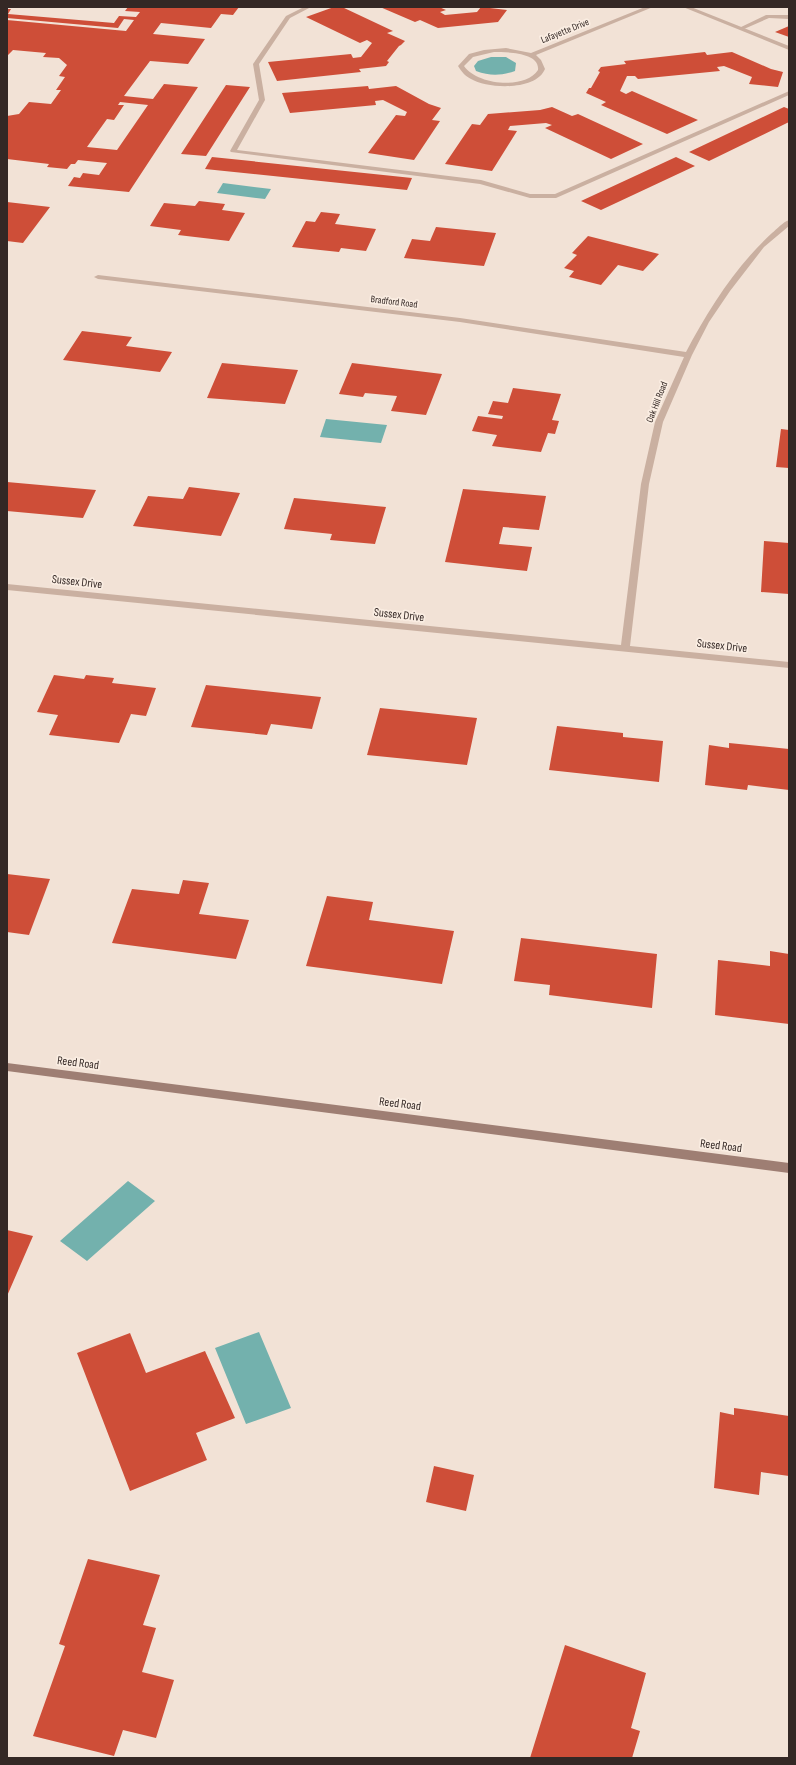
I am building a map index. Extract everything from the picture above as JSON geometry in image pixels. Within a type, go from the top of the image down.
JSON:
[{"type":"main road","name":"Reed Road","points":[[7,1067],[789,1168]]},
{"type":"street","points":[[308,7],[288,17],[256,64],[262,100],[233,151],[481,182],[530,196],[556,196],[789,93]]},
{"type":"street","name":"Lafayette Drive","points":[[531,55],[542,65],[542,71],[537,76],[517,83],[497,84],[479,81],[469,77],[463,71],[461,66],[464,60],[471,55],[488,51],[507,50],[531,55],[650,7]]},
{"type":"street","points":[[686,7],[789,48]]},
{"type":"street","points":[[742,28],[768,16],[789,17]]},
{"type":"street","name":"Oak Hill Road","points":[[625,649],[644,484],[659,422],[688,355],[705,322],[727,290],[762,246],[789,222]]},
{"type":"street","name":"Bradford Road","points":[[98,277],[460,320],[688,355]]},
{"type":"street","name":"Sussex Drive","points":[[7,587],[789,665]]},
{"type":"water","points":[[491,57],[506,57],[516,63],[515,71],[495,75],[476,71],[474,66],[478,61]]},
{"type":"water","points":[[223,183],[271,189],[265,199],[217,193]]},
{"type":"water","points":[[326,419],[387,425],[381,443],[320,437]]},
{"type":"water","points":[[128,1181],[155,1201],[87,1261],[60,1241]]},
{"type":"water","points":[[259,1332],[291,1408],[246,1424],[215,1348]]},
{"type":"building","points":[[128,7],[239,7],[233,15],[221,14],[211,28],[161,23],[153,34],[205,39],[188,64],[150,61],[124,96],[153,99],[164,84],[198,87],[129,192],[68,186],[74,177],[80,178],[83,173],[99,175],[107,163],[78,160],[75,164],[71,164],[67,169],[47,167],[49,164],[7,159],[7,116],[19,114],[29,102],[51,104],[61,90],[56,90],[65,77],[59,76],[67,65],[59,58],[43,57],[46,53],[13,50],[7,56],[7,20],[126,31],[134,20],[124,19],[118,28],[7,18],[7,9],[11,9],[8,14],[114,23],[119,16],[136,17],[140,12],[125,11]],"holes":[[[120,102],[148,105],[117,150],[87,147],[107,119],[114,120],[124,105],[118,105]]]},
{"type":"building","points":[[334,7],[342,7],[393,31],[387,33],[405,41],[387,61],[389,62],[386,66],[359,69],[361,72],[277,81],[268,62],[351,54],[353,58],[361,57],[372,43],[367,40],[360,43],[306,17]]},
{"type":"building","points":[[380,7],[439,7],[446,10],[440,12],[445,15],[477,12],[481,7],[507,10],[498,22],[438,28],[420,20],[415,22]]},
{"type":"building","points":[[789,26],[789,37],[775,32]]},
{"type":"building","points":[[705,52],[707,55],[732,52],[771,69],[783,72],[778,87],[749,84],[752,77],[724,66],[717,67],[720,71],[638,79],[635,76],[627,76],[620,91],[626,94],[632,91],[698,120],[667,134],[601,105],[606,102],[586,93],[589,88],[591,88],[600,72],[598,71],[601,67],[626,64],[624,61]]},
{"type":"building","points":[[226,85],[250,87],[206,156],[181,154]]},
{"type":"building","points":[[368,86],[369,89],[396,86],[429,104],[441,108],[432,120],[440,121],[414,160],[368,153],[396,115],[405,116],[407,112],[383,100],[375,101],[376,105],[290,113],[282,93]]},
{"type":"building","points":[[552,107],[572,116],[578,114],[643,144],[611,159],[545,128],[552,125],[546,123],[510,126],[508,130],[517,131],[492,171],[445,164],[472,124],[480,125],[488,114],[540,110]]},
{"type":"building","points":[[784,107],[789,109],[789,122],[709,161],[689,152]]},
{"type":"building","points":[[212,157],[412,178],[407,190],[205,169]]},
{"type":"building","points":[[676,157],[695,166],[601,210],[581,201]]},
{"type":"building","points":[[199,201],[225,204],[222,210],[245,213],[229,241],[178,235],[181,230],[150,226],[164,203],[195,206]]},
{"type":"building","points":[[7,202],[50,207],[23,243],[7,241]]},
{"type":"building","points":[[321,212],[340,214],[335,224],[376,229],[366,251],[341,248],[339,252],[292,247],[306,221],[315,222]]},
{"type":"building","points":[[436,227],[496,233],[484,266],[404,258],[412,239],[430,241]]},
{"type":"building","points":[[588,236],[659,254],[643,271],[618,265],[601,285],[569,277],[574,271],[564,268],[577,255],[572,253]]},
{"type":"building","points":[[82,331],[132,337],[126,346],[172,352],[160,372],[63,360]]},
{"type":"building","points":[[222,363],[298,370],[285,404],[207,398]]},
{"type":"building","points":[[352,363],[442,374],[426,415],[391,411],[397,396],[365,393],[363,397],[339,394]]},
{"type":"building","points":[[513,388],[561,394],[552,420],[559,421],[555,434],[548,433],[541,452],[492,446],[497,435],[472,431],[478,416],[502,419],[503,416],[488,414],[493,401],[508,403]]},
{"type":"building","points":[[781,429],[789,430],[789,468],[776,467]]},
{"type":"building","points":[[7,482],[96,490],[83,518],[7,511]]},
{"type":"building","points":[[189,487],[240,493],[221,536],[133,526],[148,496],[183,499]]},
{"type":"building","points":[[463,489],[546,496],[539,530],[503,527],[499,544],[532,547],[527,571],[445,562]]},
{"type":"building","points":[[294,498],[386,507],[375,544],[330,540],[332,534],[284,529]]},
{"type":"building","points":[[764,541],[789,543],[789,594],[761,592]]},
{"type":"building","points":[[54,675],[84,679],[86,675],[114,678],[112,683],[156,688],[146,716],[131,714],[119,743],[49,735],[58,715],[37,712]]},
{"type":"building","points":[[206,685],[321,697],[312,729],[271,724],[267,735],[191,727]]},
{"type":"building","points":[[380,708],[477,718],[467,765],[367,755]]},
{"type":"building","points":[[557,726],[623,733],[623,737],[663,741],[659,782],[549,770]]},
{"type":"building","points":[[729,743],[789,749],[789,790],[748,785],[747,790],[705,785],[709,745],[729,748]]},
{"type":"building","points":[[7,874],[50,879],[29,935],[7,932]]},
{"type":"building","points":[[183,880],[209,883],[199,914],[249,920],[236,959],[112,943],[132,889],[179,894]]},
{"type":"building","points":[[327,896],[373,902],[369,920],[454,931],[442,984],[306,966]]},
{"type":"building","points":[[521,938],[657,954],[652,1008],[549,995],[550,985],[514,981]]},
{"type":"building","points":[[770,951],[789,954],[789,1024],[715,1015],[718,960],[770,966]]},
{"type":"building","points":[[7,1230],[33,1236],[7,1296]]},
{"type":"building","points":[[130,1333],[146,1373],[205,1351],[235,1418],[196,1433],[207,1460],[130,1491],[77,1353]]},
{"type":"building","points":[[734,1408],[789,1416],[789,1476],[761,1472],[759,1495],[714,1488],[720,1412],[734,1415]]},
{"type":"building","points":[[434,1466],[474,1475],[466,1511],[426,1502]]},
{"type":"building","points":[[88,1559],[160,1575],[143,1625],[156,1628],[142,1672],[174,1680],[156,1738],[123,1730],[114,1756],[33,1736],[65,1646],[59,1644]]},
{"type":"building","points":[[565,1645],[646,1673],[631,1728],[640,1731],[632,1758],[530,1758]]}]
